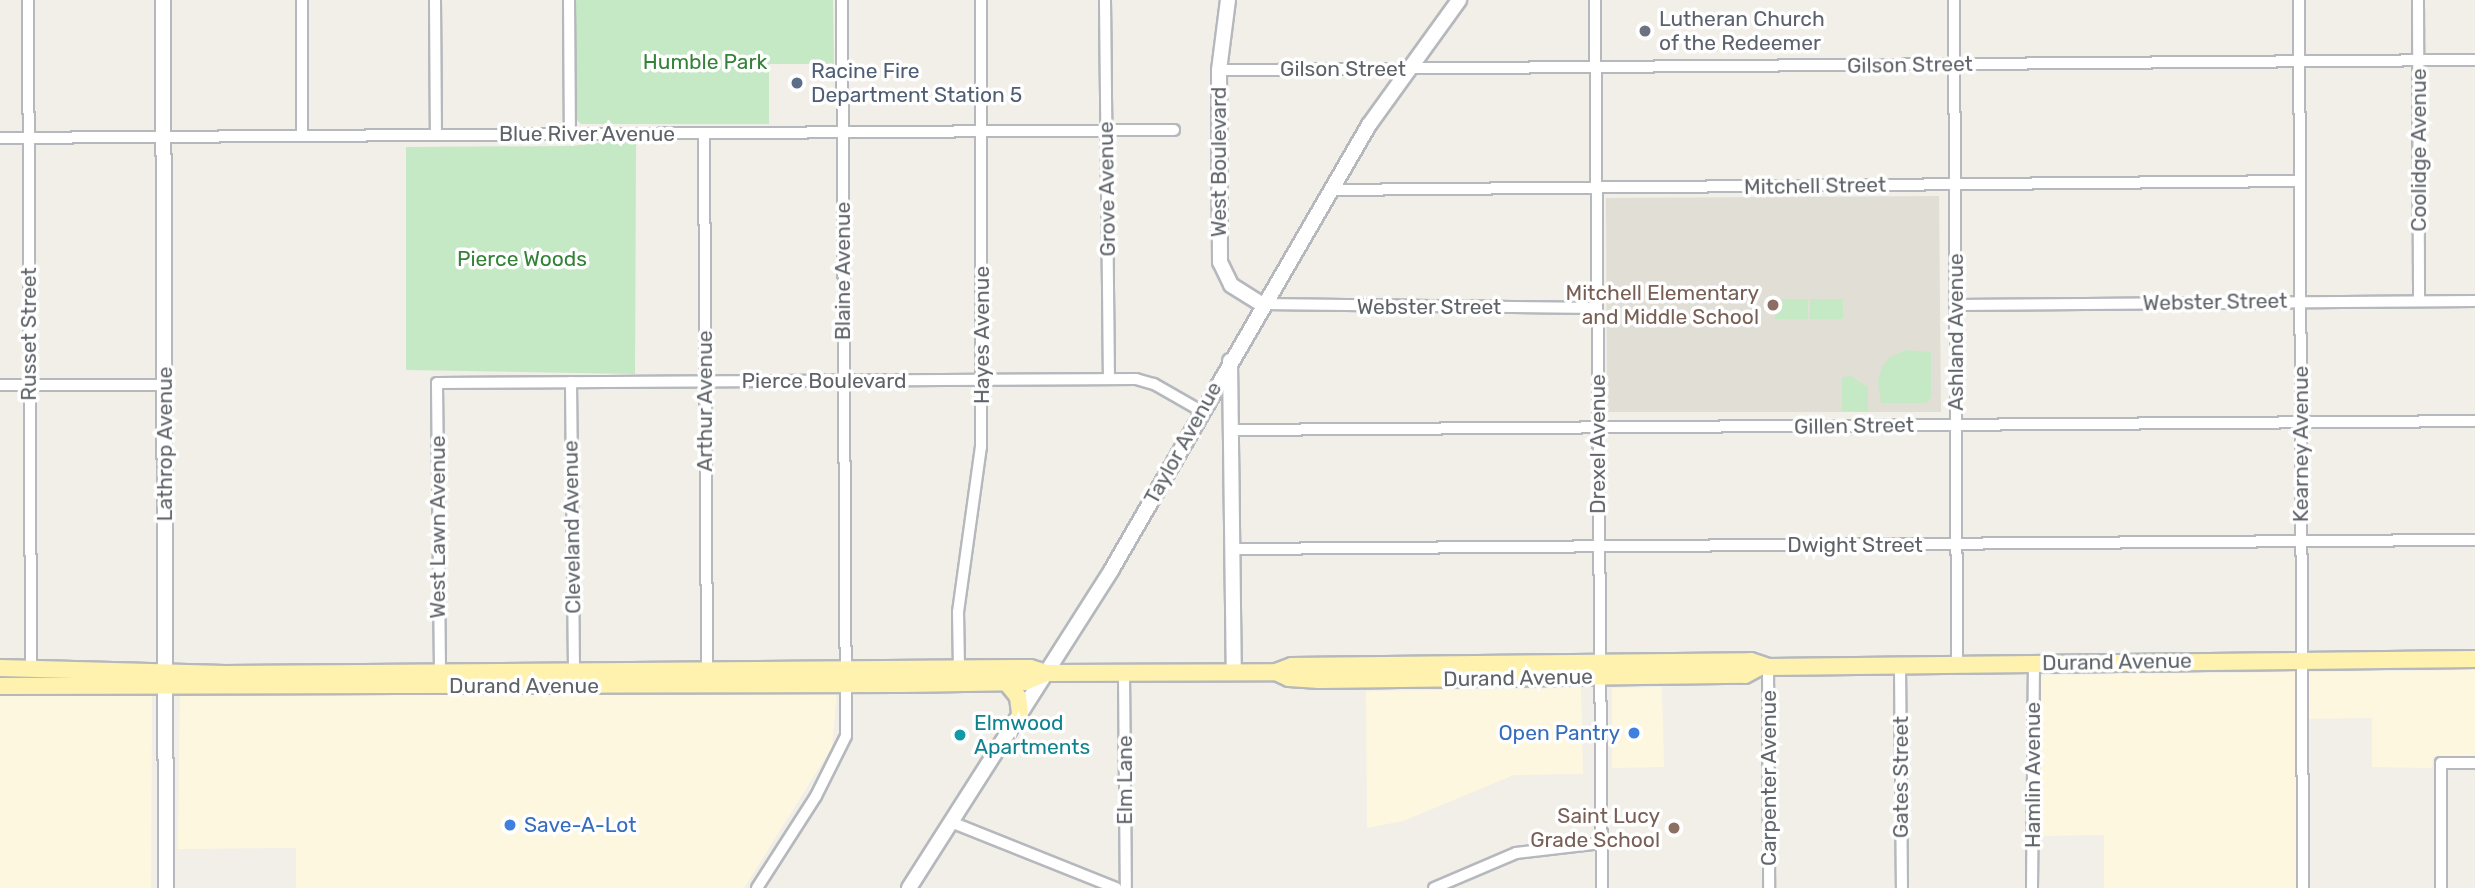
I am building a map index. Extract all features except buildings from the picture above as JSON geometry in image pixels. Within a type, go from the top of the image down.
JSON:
[{"type":"main road","name":"Durand Avenue","points":[[0,668],[166,679],[846,676],[959,668],[1030,668],[1046,673],[1276,672],[1289,678],[1319,680],[1599,670],[1749,674],[1764,667],[2034,662],[2475,659]]},
{"type":"main road","points":[[3,686],[26,678],[31,668]]},
{"type":"main road","name":"Durand Avenue","points":[[3,686],[440,671],[707,670],[1006,682],[1025,681],[1046,673]]},
{"type":"main road","points":[[1006,682],[1018,697],[1020,713]]},
{"type":"street","name":"Russet Street","points":[[27,0],[31,668]]},
{"type":"street","name":"Lathrop Avenue","points":[[163,0],[166,888]]},
{"type":"street","points":[[302,0],[302,136]]},
{"type":"street","points":[[435,0],[436,135]]},
{"type":"street","points":[[569,0],[570,134]]},
{"type":"street","name":"Blaine Avenue","points":[[757,888],[844,747],[846,676],[842,0]]},
{"type":"street","name":"Hayes Avenue","points":[[959,668],[958,612],[981,447],[981,0]]},
{"type":"street","name":"Grove Avenue","points":[[1105,0],[1109,379]]},
{"type":"street","name":"West Boulevard","points":[[1228,0],[1219,70],[1220,262],[1231,285],[1261,304]]},
{"type":"street","name":"Taylor Avenue","points":[[909,888],[1046,673],[1203,412],[1261,304],[1330,190],[1409,69],[1460,0]]},
{"type":"street","name":"Drexel Avenue","points":[[1595,0],[1602,888]]},
{"type":"street","name":"Ashland Avenue","points":[[1954,0],[1957,664]]},
{"type":"street","name":"Kearney Avenue","points":[[2299,0],[2304,888]]},
{"type":"street","name":"Coolidge Avenue","points":[[2418,0],[2419,301]]},
{"type":"street","name":"Gilson Street","points":[[1219,70],[2475,60]]},
{"type":"street","name":"Blue River Avenue","points":[[0,138],[1174,130]]},
{"type":"street","name":"Arthur Avenue","points":[[704,133],[707,670]]},
{"type":"street","name":"Mitchell Street","points":[[1330,190],[2300,181]]},
{"type":"street","name":"Webster Street","points":[[1956,305],[2475,301]]},
{"type":"street","name":"Webster Street","points":[[1261,304],[1597,308]]},
{"type":"street","points":[[1230,359],[1234,671]]},
{"type":"street","name":"Pierce Boulevard","points":[[437,383],[1145,380],[1203,412]]},
{"type":"street","name":"Cleveland Avenue","points":[[571,382],[574,671]]},
{"type":"street","name":"West Lawn Avenue","points":[[437,383],[440,671]]},
{"type":"street","points":[[0,386],[164,385]]},
{"type":"street","name":"Gillen Street","points":[[1232,430],[2475,421]]},
{"type":"street","name":"Dwight Street","points":[[1234,549],[2475,540]]},
{"type":"street","name":"Hamlin Avenue","points":[[2032,888],[2034,662]]},
{"type":"street","name":"Gates Street","points":[[1900,665],[1902,888]]},
{"type":"street","name":"Carpenter Avenue","points":[[1764,667],[1769,888]]},
{"type":"street","name":"Elm Lane","points":[[1124,673],[1126,888]]},
{"type":"street","points":[[2441,888],[2441,763],[2475,763]]},
{"type":"street","points":[[951,822],[1116,888]]},
{"type":"street","points":[[1434,888],[1516,853],[1601,843]]},
{"type":"shaded area","name":"Mitchell Elementary and Middle School","points":[[1939,196],[1941,412],[1607,412],[1606,198]]},
{"type":"shaded area","points":[[2475,670],[2475,756],[2433,757],[2432,768],[2372,767],[2372,718],[2295,719],[2299,888],[2104,888],[2104,835],[2037,836],[2037,701],[2042,675]]},
{"type":"shaded area","points":[[1662,687],[1664,767],[1612,768],[1612,688]]},
{"type":"shaded area","points":[[1581,688],[1583,774],[1514,775],[1403,821],[1367,828],[1366,691]]},
{"type":"shaded area","points":[[837,691],[832,747],[744,888],[296,888],[296,848],[178,849],[180,695]]},
{"type":"shaded area","points":[[0,695],[152,696],[151,888],[0,888]]},
{"type":"green space","name":"Humble Park","points":[[575,0],[833,0],[834,64],[769,64],[769,124],[581,124],[576,119]]},
{"type":"green space","name":"Pierce Woods","points":[[636,139],[635,374],[406,370],[406,147],[571,146]]},
{"type":"green space","points":[[1775,299],[1808,299],[1808,319],[1775,319]]},
{"type":"green space","points":[[1810,299],[1843,299],[1843,319],[1810,319]]},
{"type":"green space","points":[[1906,350],[1931,352],[1931,397],[1926,403],[1881,403],[1878,381],[1882,367],[1890,357]]},
{"type":"green space","points":[[1851,376],[1868,387],[1868,412],[1842,411],[1842,377]]},
{"type":"place","name":"Lutheran Church of the Redeemer","points":[[1645,31]]},
{"type":"place","name":"Racine Fire Department Station 5","points":[[797,83]]},
{"type":"place","name":"Mitchell Elementary and Middle School","points":[[1773,305]]},
{"type":"place","name":"Open Pantry","points":[[1634,733]]},
{"type":"place","name":"Elmwood Apartments","points":[[960,735]]},
{"type":"place","name":"Save-A-Lot","points":[[510,825]]},
{"type":"place","name":"Saint Lucy Grade School","points":[[1674,828]]}]
